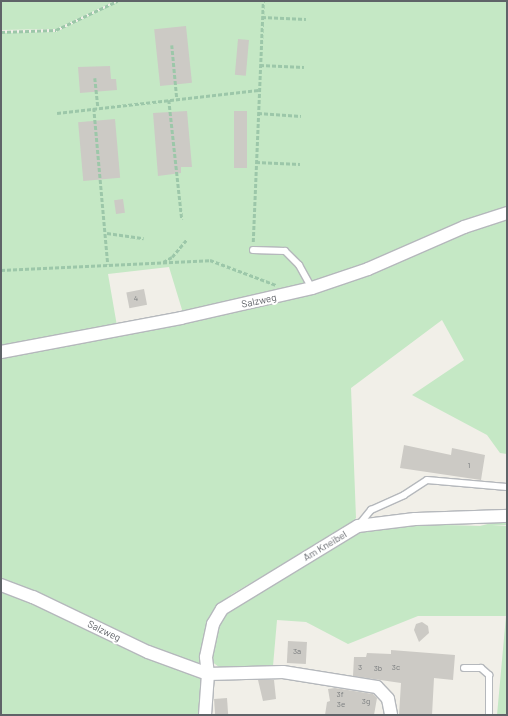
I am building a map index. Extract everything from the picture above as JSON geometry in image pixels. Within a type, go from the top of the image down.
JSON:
[{"type":"street","name":"Salzweg","points":[[1,352],[281,296],[312,288],[368,268],[464,227],[507,213]]},
{"type":"street","name":"Am Kneibel","points":[[206,715],[208,674],[206,657],[213,624],[222,609],[358,526],[415,519],[507,516]]},
{"type":"street","name":"Salzweg","points":[[1,585],[33,598],[148,652],[208,674]]},
{"type":"street","points":[[208,674],[283,672],[377,687],[388,700],[391,715]]},
{"type":"lane","points":[[253,250],[285,251],[299,265],[312,288]]},
{"type":"lane","points":[[358,526],[371,510],[404,495],[427,480],[507,487]]},
{"type":"lane","points":[[464,668],[481,668],[489,675],[488,715]]},
{"type":"path","points":[[1,32],[56,30],[117,1]]},
{"type":"path","points":[[253,250],[263,1]]},
{"type":"path","points":[[262,17],[306,19]]},
{"type":"path","points":[[172,45],[177,99]]},
{"type":"path","points":[[260,65],[304,67]]},
{"type":"path","points":[[95,78],[98,108]]},
{"type":"path","points":[[57,112],[259,90]]},
{"type":"path","points":[[169,100],[182,218]]},
{"type":"path","points":[[94,108],[108,264]]},
{"type":"path","points":[[258,113],[301,116]]},
{"type":"path","points":[[256,162],[300,164]]},
{"type":"path","points":[[106,233],[144,238]]},
{"type":"path","points":[[163,262],[172,256],[187,239]]},
{"type":"path","points":[[1,270],[210,260],[275,283],[281,296]]},
{"type":"green space","points":[[1,1],[115,1],[56,29],[1,30]]},
{"type":"green space","points":[[119,1],[507,1],[507,208],[309,285],[183,313],[169,267],[108,274],[117,326],[1,350],[1,33],[56,32]]},
{"type":"green space","points":[[507,219],[507,454],[500,453],[487,435],[412,395],[464,360],[442,320],[351,388],[356,518],[350,525],[232,594],[218,606],[202,715],[1,715],[1,359],[318,293],[465,233]]},
{"type":"green space","points":[[507,519],[507,525],[492,526],[507,526],[507,715],[497,715],[506,616],[418,616],[348,644],[306,622],[277,620],[273,666],[219,667],[211,661],[216,627],[227,610],[362,530],[414,524],[480,526]]},
{"type":"building","points":[[186,26],[192,83],[160,86],[154,29]]},
{"type":"building","points":[[238,39],[249,40],[246,76],[235,75]]},
{"type":"building","points":[[110,66],[111,79],[116,79],[117,90],[80,93],[78,67]]},
{"type":"building","points":[[187,111],[192,167],[181,167],[181,173],[158,176],[153,113]]},
{"type":"building","points":[[234,111],[247,111],[247,168],[234,168]]},
{"type":"building","points":[[115,119],[120,178],[83,181],[78,122]]},
{"type":"building","points":[[123,199],[125,213],[116,214],[114,200]]},
{"type":"building","points":[[144,289],[147,305],[129,308],[126,292]]},
{"type":"building","points":[[404,445],[451,455],[452,448],[485,455],[481,480],[400,468]]},
{"type":"building","points":[[422,622],[428,626],[429,633],[419,642],[414,630],[416,624]]},
{"type":"building","points":[[288,641],[307,642],[306,664],[287,663]]},
{"type":"building","points":[[391,650],[455,655],[453,680],[434,678],[432,715],[399,715],[401,683],[353,676],[354,657],[366,657],[367,653],[391,654]]},
{"type":"building","points":[[258,680],[274,680],[276,699],[263,701]]},
{"type":"building","points":[[335,688],[373,694],[377,698],[374,715],[325,715],[327,702],[330,701],[328,689]]},
{"type":"building","points":[[227,698],[228,714],[215,715],[214,699]]}]
